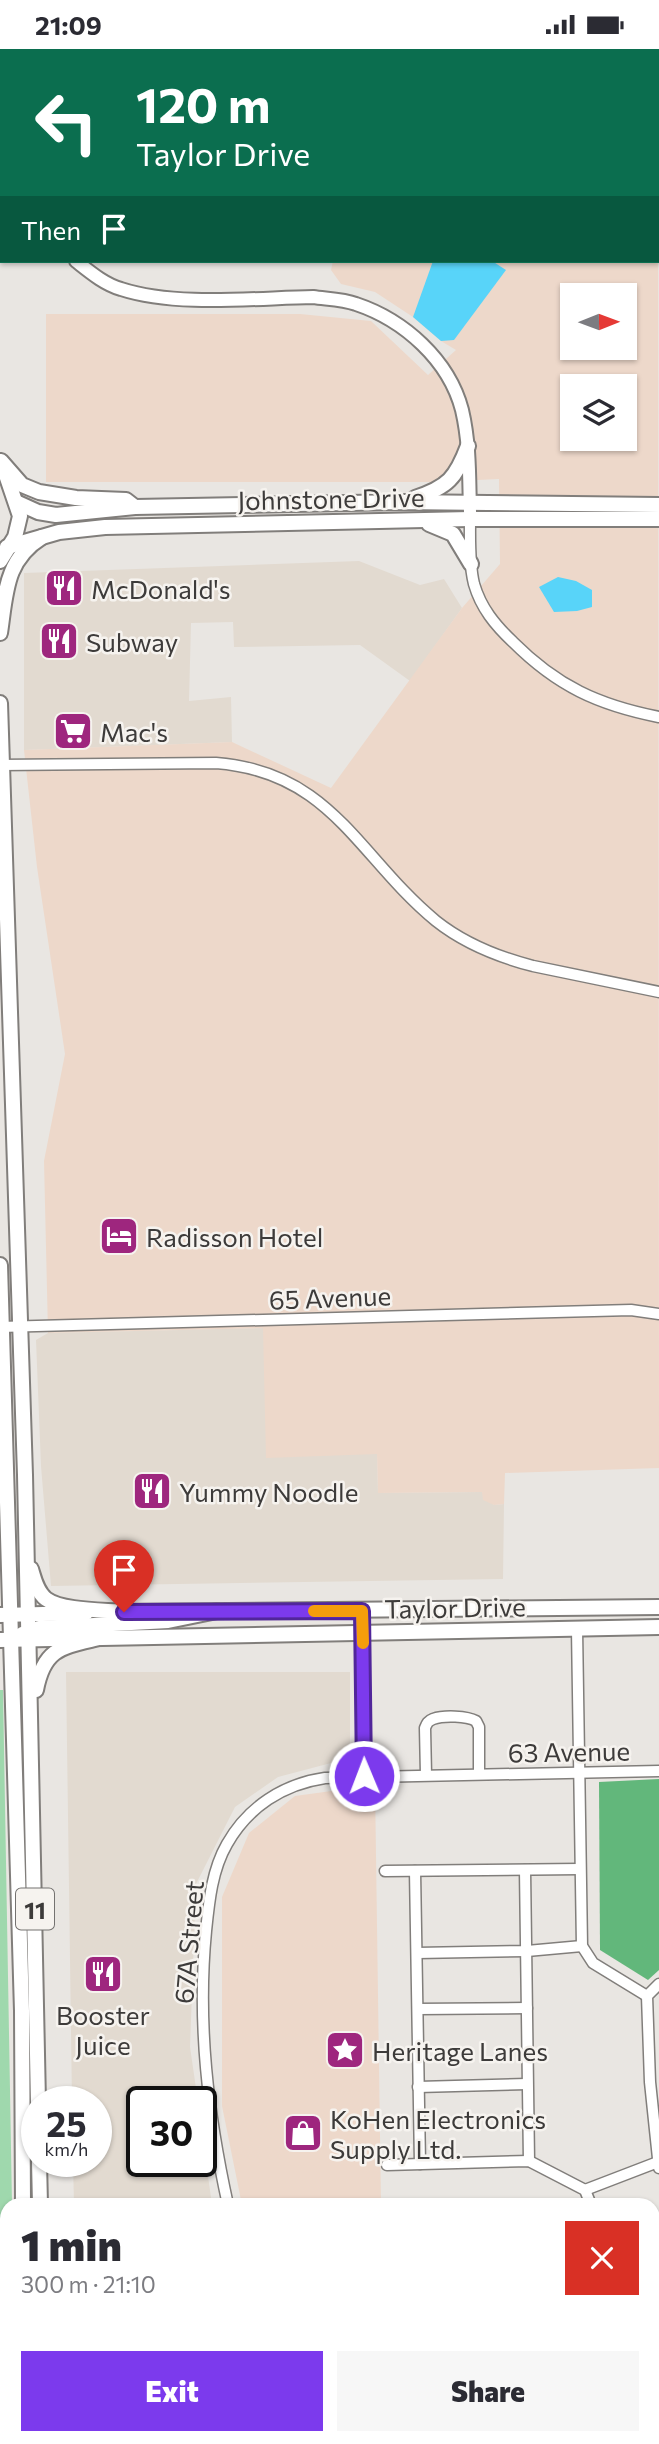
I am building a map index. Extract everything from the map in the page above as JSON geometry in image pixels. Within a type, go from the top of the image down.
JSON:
[{"type":"main road","points":[[402,502],[432,492],[448,483],[458,471],[468,446]]},
{"type":"main road","points":[[0,561],[4,548],[15,537],[20,522],[1,459]]},
{"type":"main road","points":[[1,459],[22,485],[39,492],[126,500],[135,507]]},
{"type":"main road","name":"Johnstone Drive","points":[[0,494],[38,512],[56,515],[135,507],[402,502],[659,505]]},
{"type":"main road","name":"Johnstone Drive","points":[[4,548],[59,532],[105,527],[470,519],[659,519]]},
{"type":"main road","points":[[414,520],[440,527],[453,534],[471,564]]},
{"type":"main road","points":[[0,633],[12,569],[29,545],[41,537]]},
{"type":"main road","name":"11","points":[[0,703],[32,1716],[38,2086]]},
{"type":"main road","name":"11","points":[[0,1265],[8,1530],[5,1615],[6,1640],[13,1673],[22,2011],[23,2198]]},
{"type":"main road","points":[[0,1585],[8,1530]]},
{"type":"main road","points":[[26,1552],[34,1580],[45,1598],[64,1606],[124,1612]]},
{"type":"main road","name":"Taylor Drive","points":[[5,1615],[659,1607]]},
{"type":"main road","points":[[6,1640],[29,1635],[39,1628],[168,1621],[217,1611]]},
{"type":"main road","name":"Taylor Drive","points":[[29,1635],[99,1638],[659,1627]]},
{"type":"main road","points":[[32,1716],[38,1678],[45,1660],[52,1652],[63,1647],[99,1638]]},
{"type":"main road","points":[[0,1655],[13,1673]]},
{"type":"main road","points":[[40,2177],[40,2198]]},
{"type":"street","points":[[78,263],[92,274],[120,289],[165,299],[313,297],[355,303],[398,323],[427,348],[449,379],[461,407],[468,446],[471,564],[474,583],[489,616],[536,665],[577,691],[625,709],[659,717]]},
{"type":"street","points":[[1,765],[216,763],[265,771],[304,790],[336,815],[423,909],[473,945],[523,964],[659,992]]},
{"type":"street","name":"65 Avenue","points":[[1,1327],[631,1310],[659,1314]]},
{"type":"street","points":[[362,1611],[364,1776]]},
{"type":"street","points":[[577,1629],[582,1947],[593,1963],[647,1996]]},
{"type":"street","name":"63 Avenue","points":[[426,1775],[427,1724],[434,1719],[470,1718],[476,1721],[479,1727],[479,1774]]},
{"type":"street","name":"63 Avenue","points":[[364,1776],[659,1771]]},
{"type":"street","name":"67A Street","points":[[227,2198],[211,2123],[203,2038],[203,1970],[214,1875],[227,1843],[239,1826],[266,1801],[310,1780],[364,1776]]},
{"type":"street","points":[[385,1871],[580,1869]]},
{"type":"street","points":[[526,1870],[529,2161]]},
{"type":"street","points":[[415,1871],[420,2164]]},
{"type":"street","points":[[417,1953],[582,1947]]},
{"type":"street","points":[[647,1996],[659,1985]]},
{"type":"street","points":[[585,2190],[658,2165],[655,2083],[647,1996]]},
{"type":"street","points":[[418,2009],[527,2008]]},
{"type":"street","points":[[418,2087],[527,2084]]},
{"type":"street","points":[[387,2165],[529,2161],[585,2190],[588,2198]]},
{"type":"shaded area","points":[[333,263],[658,263],[659,1468],[505,1473],[504,1504],[494,1505],[483,1500],[482,1492],[378,1493],[377,1454],[266,1458],[263,1328],[48,1333],[44,1161],[65,1054],[37,867],[24,750],[232,742],[331,788],[462,608],[500,564],[499,479],[435,482],[46,482],[46,314],[300,314],[371,321],[428,375],[456,350],[375,292],[341,284],[331,270]]},
{"type":"shaded area","points":[[359,561],[420,585],[444,579],[462,608],[410,681],[360,645],[234,647],[233,622],[191,623],[189,701],[231,697],[232,742],[24,750],[24,573]]},
{"type":"shaded area","points":[[263,1328],[377,1454],[378,1493],[482,1492],[494,1505],[504,1504],[503,1579],[51,1586],[41,1466],[36,1340],[48,1333]]},
{"type":"shaded area","points":[[66,1672],[350,1672],[350,1758],[278,1777],[235,1807],[196,1884],[190,2047],[196,2086],[126,2086],[126,2177],[208,2177],[211,2198],[74,2198],[73,2177],[112,2177],[112,2086],[72,2086]]},
{"type":"shaded area","points":[[375,1785],[381,2198],[241,2198],[222,2106],[222,1897],[249,1833],[295,1796]]},
{"type":"green space","points":[[0,1690],[3,1690],[12,2198],[0,2198]]},
{"type":"green space","points":[[659,1779],[659,1970],[648,1980],[600,1950],[599,1782]]},
{"type":"water","points":[[432,263],[495,263],[506,270],[454,340],[441,341],[413,317]]},
{"type":"water","points":[[558,577],[576,581],[592,590],[592,607],[554,612],[539,587]]},
{"type":"slow traffic","points":[[314,1611],[362,1611],[363,1643]]},
{"type":"place","name":"McDonald's","points":[[64,588]]},
{"type":"place","name":"Subway","points":[[59,641]]},
{"type":"place","name":"Mac's","points":[[73,731]]},
{"type":"place","name":"Radisson Hotel","points":[[119,1236]]},
{"type":"place","name":"Yummy Noodle","points":[[152,1491]]},
{"type":"place","name":"Booster Juice","points":[[103,1974]]},
{"type":"place","name":"Heritage Lanes","points":[[345,2050]]},
{"type":"place","name":"KoHen Electronics Supply Ltd.","points":[[303,2133]]},
{"type":"route","points":[[124,1612],[362,1611],[364,1776]]}]
